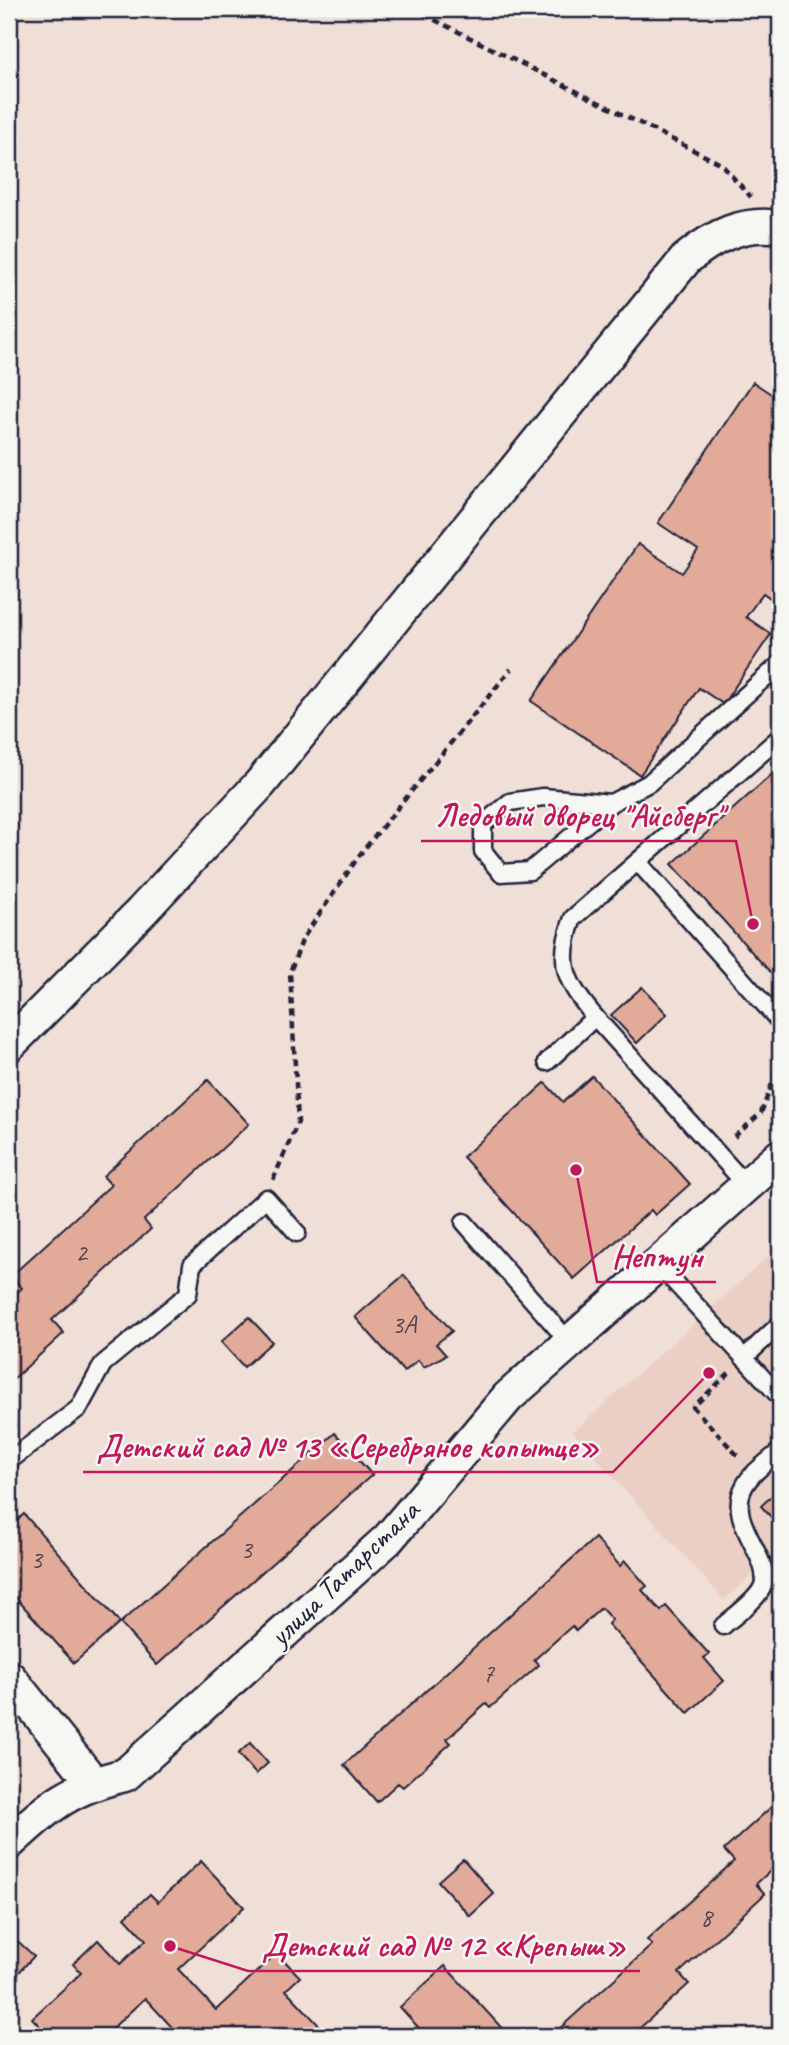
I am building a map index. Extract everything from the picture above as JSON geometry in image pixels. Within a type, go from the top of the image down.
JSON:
[{"type":"street","points":[[9,1045],[141,912],[260,784],[686,259],[710,239],[731,230],[754,225],[779,226]]},
{"type":"street","name":"улица Татарстана","points":[[9,1843],[70,1792],[93,1782],[125,1775],[388,1539],[508,1397],[780,1156]]},
{"type":"street","points":[[9,1677],[93,1782]]},
{"type":"lane","points":[[611,803],[543,797],[510,802],[483,824],[483,851],[501,873],[530,871],[611,803],[649,783],[780,664]]},
{"type":"lane","points":[[747,1186],[571,988],[565,972],[567,936],[573,918],[780,737]]},
{"type":"lane","points":[[638,862],[780,1022]]},
{"type":"lane","points":[[547,1062],[595,1017]]},
{"type":"lane","points":[[9,1461],[79,1408],[103,1364],[188,1294],[192,1265],[266,1198],[297,1233]]},
{"type":"lane","points":[[464,1222],[570,1343]]},
{"type":"lane","points":[[659,1265],[780,1397]]},
{"type":"lane","points":[[744,1358],[780,1324]]},
{"type":"lane","points":[[723,1626],[761,1589],[765,1576],[743,1526],[740,1497],[746,1483],[780,1451]]},
{"type":"path","points":[[413,9],[721,164],[779,226]]},
{"type":"path","points":[[266,1198],[298,1122],[290,972],[303,937],[361,853],[512,669]]},
{"type":"path","points":[[717,1152],[761,1113],[780,1063]]},
{"type":"path","points":[[744,1358],[693,1407],[755,1474]]},
{"type":"shaded area","points":[[780,1246],[780,1570],[770,1559],[724,1600],[573,1432]]},
{"type":"building","points":[[753,382],[780,400],[780,605],[763,593],[746,617],[771,634],[723,704],[699,688],[640,775],[531,701],[638,544],[682,573],[698,550],[658,523]]},
{"type":"building","points":[[780,767],[780,983],[672,864]]},
{"type":"building","points":[[642,987],[667,1014],[637,1043],[611,1015]]},
{"type":"building","points":[[592,1076],[690,1184],[655,1215],[651,1210],[574,1279],[463,1157],[545,1083],[563,1102]]},
{"type":"building","points":[[208,1080],[249,1124],[144,1220],[151,1229],[52,1320],[64,1333],[9,1383],[9,1300],[22,1288],[11,1276],[111,1185],[103,1176]]},
{"type":"building","points":[[404,1275],[452,1331],[436,1344],[446,1355],[424,1367],[418,1360],[404,1372],[355,1317]]},
{"type":"building","points":[[249,1317],[272,1342],[244,1367],[221,1342]]},
{"type":"building","points":[[335,1433],[372,1475],[157,1665],[120,1623]]},
{"type":"building","points":[[780,1488],[780,1527],[761,1506]]},
{"type":"building","points":[[24,1514],[120,1623],[74,1663],[9,1590],[9,1528]]},
{"type":"building","points":[[595,1538],[620,1566],[625,1561],[647,1586],[642,1590],[661,1611],[666,1606],[709,1654],[704,1658],[724,1681],[688,1713],[608,1624],[612,1620],[601,1608],[576,1631],[572,1626],[534,1660],[539,1665],[490,1708],[486,1704],[447,1739],[451,1743],[403,1787],[398,1783],[377,1802],[344,1765]]},
{"type":"building","points":[[250,1743],[268,1763],[256,1774],[238,1754]]},
{"type":"building","points":[[780,1799],[780,1862],[756,1884],[765,1894],[679,1973],[689,1984],[631,2036],[565,2036],[559,2029],[652,1945],[647,1940],[734,1861],[724,1850]]},
{"type":"building","points":[[463,1859],[494,1894],[470,1916],[438,1881]]},
{"type":"building","points":[[201,1861],[244,1907],[178,1969],[216,2010],[277,1953],[300,1977],[286,1990],[329,2036],[180,2036],[145,1998],[104,2036],[49,2036],[32,2018],[81,1973],[73,1964],[98,1940],[120,1964],[146,1940],[125,1917],[150,1894],[158,1902]]},
{"type":"building","points":[[11,1935],[34,1956],[9,1983],[9,1938]]},
{"type":"building","points":[[445,1966],[509,2036],[426,2036],[400,2007]]},
{"type":"place","name":"Ледовый дворец \"Айсберг\"","points":[[753,924]]},
{"type":"place","name":"Нептун","points":[[576,1170]]},
{"type":"place","name":"Детский сад № 13 «Серебряное копытце»","points":[[709,1373]]},
{"type":"place","name":"Детский сад № 12 «Крепыш»","points":[[170,1946]]}]
